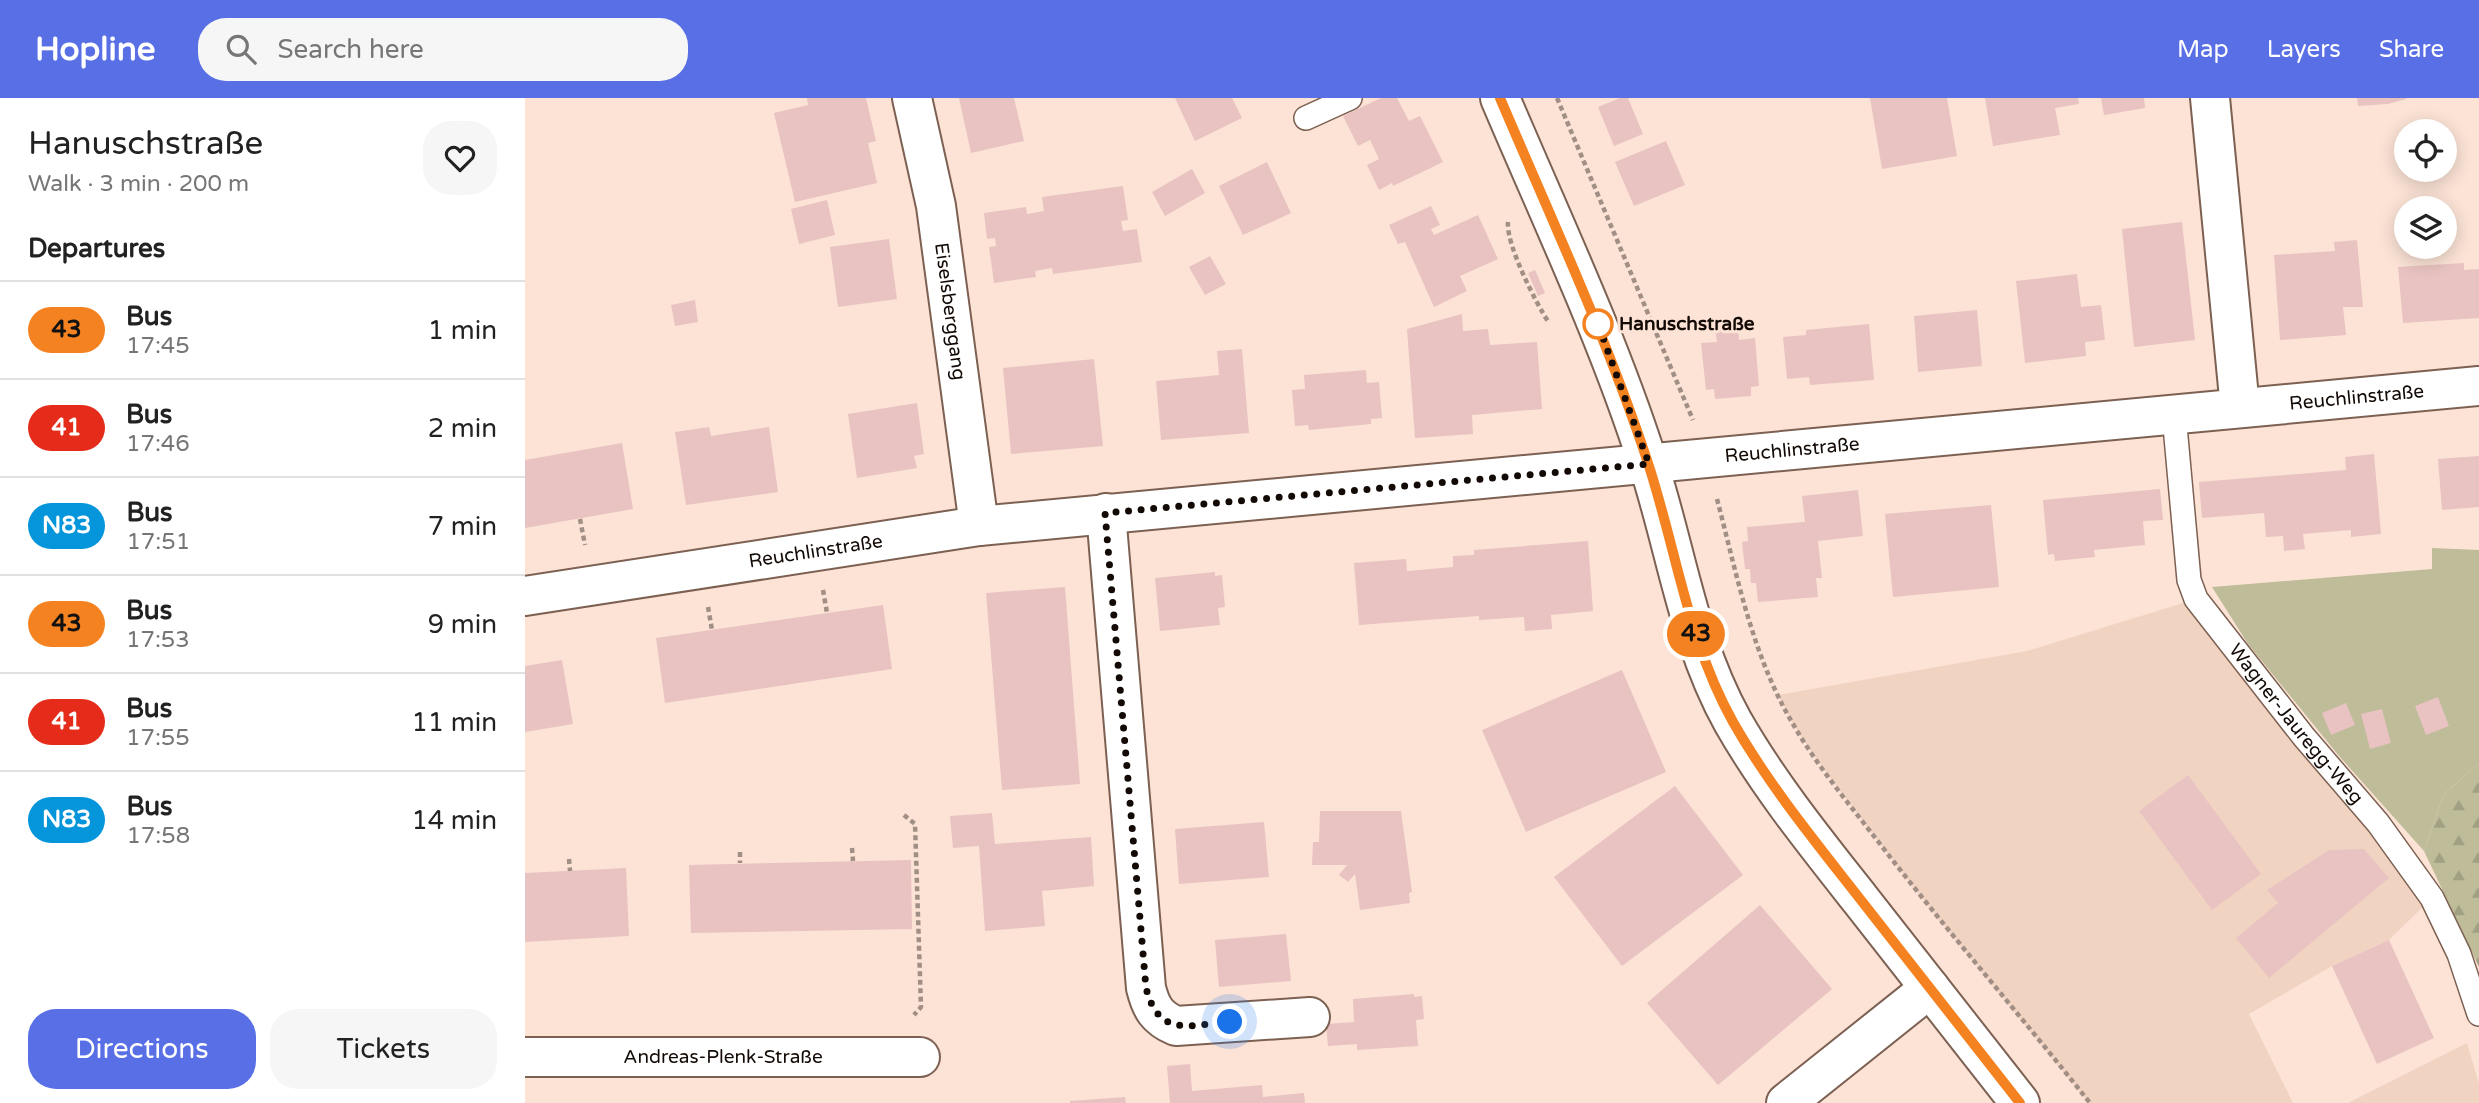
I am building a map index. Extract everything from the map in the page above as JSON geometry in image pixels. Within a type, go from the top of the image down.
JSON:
[{"type":"street","name":"Eiselsberggang","points":[[912,98],[936,206],[979,526]]},
{"type":"street","points":[[1500,98],[1598,324],[1649,464],[1692,625],[1732,720],[1811,837],[2019,1103]]},
{"type":"street","points":[[2210,98],[2240,408]]},
{"type":"street","name":"Reuchlinstraße","points":[[525,596],[979,526],[2479,386]]},
{"type":"street","points":[[1105,513],[1146,988],[1150,1004],[1161,1020],[1176,1026],[1310,1017]]},
{"type":"street","points":[[1786,1103],[1930,988]]},
{"type":"street","name":"Andreas-Plenk-Straße","points":[[525,1057],[912,1040]]},
{"type":"lane","points":[[1306,118],[1350,98]]},
{"type":"lane","name":"Wagner-Jauregg-Weg","points":[[2174,415],[2189,580],[2196,599],[2304,737],[2378,824],[2433,898],[2459,954],[2479,1014]]},
{"type":"path","points":[[1557,98],[1689,406]]},
{"type":"path","points":[[1507,230],[1523,273],[1553,329]]},
{"type":"path","points":[[1715,494],[1751,629],[1793,724],[1822,767],[1934,914],[2090,1103]]},
{"type":"path","points":[[580,519],[586,552]]},
{"type":"path","points":[[821,581],[827,613]]},
{"type":"path","points":[[707,597],[712,630]]},
{"type":"path","points":[[904,815],[915,824],[921,1007],[912,1040]]},
{"type":"path","points":[[852,848],[853,861]]},
{"type":"path","points":[[740,852],[740,863]]},
{"type":"path","points":[[569,859],[570,871]]},
{"type":"shaded area","points":[[2196,599],[2432,898],[2389,940],[2332,966],[2249,1014],[2293,1103],[2089,1103],[1934,914],[1870,831],[1814,756],[1778,695],[2027,651]]},
{"type":"shaded area","points":[[2467,1043],[2479,1084],[2479,1103],[2348,1103]]},
{"type":"green space","points":[[2432,548],[2479,550],[2479,763],[2444,794],[2424,851],[2339,756],[2248,644],[2212,587],[2432,569]]},
{"type":"green space","points":[[2479,763],[2479,967],[2424,851],[2444,794]]},
{"type":"building","points":[[807,98],[866,98],[876,141],[868,143],[877,183],[795,202],[774,113],[808,105]]},
{"type":"building","points":[[959,98],[1014,98],[1024,141],[971,153]]},
{"type":"building","points":[[1175,98],[1232,98],[1242,118],[1195,141]]},
{"type":"building","points":[[1381,98],[1397,98],[1409,121],[1420,116],[1443,162],[1379,190],[1367,165],[1379,159],[1370,140],[1358,146],[1343,116]]},
{"type":"building","points":[[1620,98],[1628,98],[1643,134],[1614,146],[1598,107]]},
{"type":"building","points":[[1870,98],[1947,98],[1957,156],[1882,169]]},
{"type":"building","points":[[1985,98],[2078,98],[2079,104],[2055,108],[2060,135],[1993,146]]},
{"type":"building","points":[[2101,98],[2144,98],[2145,108],[2104,115]]},
{"type":"building","points":[[2357,98],[2406,99],[2388,104],[2358,106]]},
{"type":"building","points":[[1666,141],[1685,185],[1634,206],[1615,162]]},
{"type":"building","points":[[1267,162],[1291,213],[1243,235],[1219,186]]},
{"type":"building","points":[[1192,169],[1205,193],[1165,216],[1152,192]]},
{"type":"building","points":[[1123,186],[1128,220],[1121,221],[1123,231],[1137,229],[1142,262],[1053,274],[1052,268],[1035,271],[1036,277],[994,283],[989,247],[996,246],[995,238],[987,239],[984,213],[1026,207],[1027,214],[1044,211],[1042,197]]},
{"type":"building","points":[[827,200],[835,235],[799,244],[791,209]]},
{"type":"building","points":[[1431,206],[1440,225],[1431,229],[1434,235],[1478,215],[1498,259],[1460,276],[1467,291],[1434,307],[1405,242],[1398,244],[1389,225]]},
{"type":"building","points":[[2182,222],[2195,340],[2134,347],[2122,229]]},
{"type":"building","points":[[889,239],[897,299],[838,307],[830,247]]},
{"type":"building","points":[[2357,240],[2363,307],[2343,307],[2346,335],[2280,340],[2274,255],[2335,251],[2334,242]]},
{"type":"building","points":[[1210,256],[1226,284],[1205,295],[1189,267]]},
{"type":"building","points":[[2464,263],[2464,270],[2479,269],[2479,318],[2403,323],[2398,267]]},
{"type":"building","points":[[1535,270],[1545,293],[1538,296],[1528,273]]},
{"type":"building","points":[[2077,274],[2081,307],[2101,305],[2105,340],[2085,342],[2086,356],[2025,363],[2016,281]]},
{"type":"building","points":[[695,300],[698,322],[675,326],[671,305]]},
{"type":"building","points":[[1977,310],[1982,366],[1918,372],[1914,316]]},
{"type":"building","points":[[1462,314],[1463,331],[1488,329],[1490,345],[1537,342],[1542,409],[1472,415],[1473,434],[1415,438],[1407,329]]},
{"type":"building","points":[[1869,324],[1874,380],[1810,385],[1809,377],[1787,379],[1783,337],[1806,335],[1806,330]]},
{"type":"building","points":[[1738,326],[1739,340],[1755,338],[1759,386],[1751,387],[1751,396],[1715,399],[1714,389],[1706,390],[1701,343],[1717,342],[1715,328]]},
{"type":"building","points":[[1242,349],[1249,433],[1161,440],[1156,381],[1219,375],[1217,351]]},
{"type":"building","points":[[1094,359],[1103,446],[1011,454],[1003,368]]},
{"type":"building","points":[[1366,370],[1367,383],[1379,382],[1382,418],[1371,419],[1371,424],[1309,430],[1308,425],[1295,426],[1292,390],[1305,389],[1304,375]]},
{"type":"building","points":[[917,403],[924,454],[914,456],[917,468],[857,478],[848,414]]},
{"type":"building","points":[[709,427],[711,436],[769,427],[778,492],[686,505],[675,432]]},
{"type":"building","points":[[622,443],[633,509],[525,528],[525,460]]},
{"type":"building","points":[[2374,454],[2381,534],[2351,537],[2351,530],[2303,534],[2305,549],[2284,551],[2283,536],[2266,537],[2264,513],[2202,518],[2199,482],[2346,470],[2345,457]]},
{"type":"building","points":[[2479,456],[2479,507],[2442,510],[2438,459]]},
{"type":"building","points":[[2160,489],[2163,520],[2143,521],[2145,545],[2094,550],[2095,557],[2055,561],[2054,554],[2048,555],[2043,500]]},
{"type":"building","points":[[1858,490],[1863,536],[1818,541],[1822,578],[1816,578],[1818,597],[1758,602],[1756,583],[1751,583],[1750,569],[1745,569],[1742,542],[1748,541],[1747,527],[1805,522],[1802,496]]},
{"type":"building","points":[[1991,505],[1999,587],[1893,597],[1885,514]]},
{"type":"building","points":[[1588,541],[1593,611],[1551,615],[1552,629],[1525,631],[1524,617],[1479,620],[1479,616],[1359,625],[1354,563],[1406,559],[1407,571],[1453,567],[1453,556],[1474,555],[1474,550]]},
{"type":"building","points":[[1215,572],[1215,576],[1222,575],[1225,607],[1218,608],[1220,625],[1160,631],[1155,578]]},
{"type":"building","points":[[1065,587],[1080,784],[1002,790],[986,593]]},
{"type":"building","points":[[883,605],[892,669],[665,703],[656,638]]},
{"type":"building","points":[[562,660],[573,724],[525,732],[525,666]]},
{"type":"building","points":[[1622,670],[1666,772],[1526,832],[1482,730]]},
{"type":"building","points":[[2438,697],[2449,726],[2426,735],[2415,706]]},
{"type":"building","points":[[2346,703],[2355,725],[2331,735],[2322,713]]},
{"type":"building","points":[[2382,709],[2391,743],[2370,749],[2361,714]]},
{"type":"building","points":[[2188,775],[2261,874],[2212,910],[2139,811]]},
{"type":"building","points":[[1675,786],[1743,875],[1622,966],[1554,877]]},
{"type":"building","points":[[1320,811],[1401,811],[1412,892],[1409,893],[1410,903],[1360,910],[1355,874],[1348,882],[1339,875],[1347,865],[1312,865],[1313,842],[1319,842]]},
{"type":"building","points":[[992,813],[995,844],[1091,837],[1094,886],[1042,891],[1045,926],[985,931],[979,846],[953,848],[950,816]]},
{"type":"building","points":[[1264,822],[1269,877],[1179,884],[1175,829]]},
{"type":"building","points":[[2364,849],[2389,878],[2269,978],[2236,938],[2278,903],[2267,890],[2329,850]]},
{"type":"building","points":[[911,860],[912,929],[691,933],[689,865]]},
{"type":"building","points":[[626,868],[629,936],[525,942],[525,873]]},
{"type":"building","points":[[1760,905],[1832,989],[1718,1085],[1647,1003]]},
{"type":"building","points":[[1286,934],[1291,981],[1219,987],[1215,940]]},
{"type":"building","points":[[2389,940],[2434,1038],[2377,1064],[2332,966]]},
{"type":"building","points":[[1414,994],[1414,997],[1422,996],[1424,1019],[1416,1020],[1418,1046],[1357,1050],[1357,1044],[1328,1046],[1326,1024],[1354,1022],[1353,999]]},
{"type":"building","points":[[1190,1064],[1192,1091],[1262,1085],[1263,1097],[1304,1093],[1305,1103],[1170,1103],[1167,1066]]},
{"type":"building","points":[[1125,1097],[1126,1103],[1070,1103],[1070,1101]]},
{"type":"bus line","name":"43","points":[[1500,98],[1598,324],[1626,396],[1649,464],[1692,625],[1732,720],[1811,837],[2020,1103]]},
{"type":"place","name":"Hanuschstraße","points":[[1598,324]]},
{"type":"route","points":[[1230,1022],[1176,1026],[1161,1020],[1150,1004],[1146,988],[1105,513],[1649,464],[1598,324]]}]
